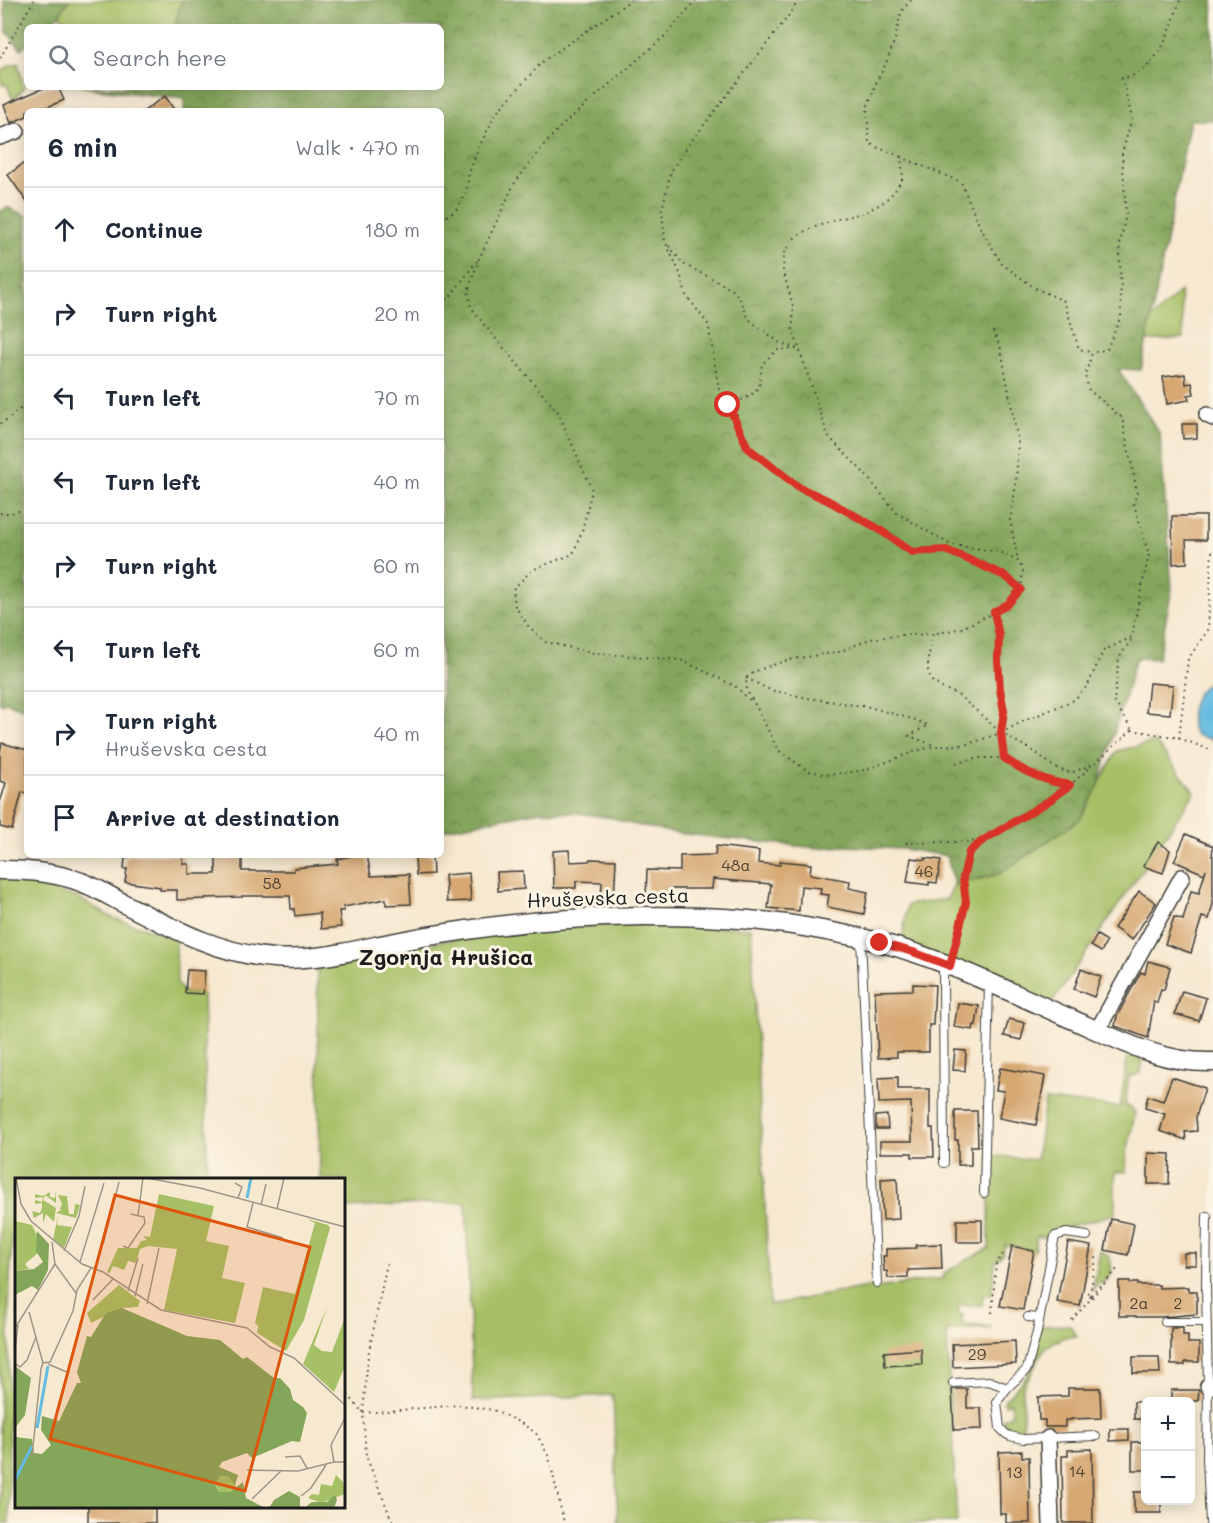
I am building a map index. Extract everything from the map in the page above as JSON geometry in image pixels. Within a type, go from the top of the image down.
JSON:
[{"type":"street","points":[[0,137],[17,131]]},
{"type":"street","name":"Hruševska cesta","points":[[0,870],[33,872],[78,881],[203,942],[242,954],[274,958],[312,958],[470,929],[587,917],[678,916],[793,925],[861,938],[913,952],[1127,1044],[1192,1062],[1213,1062]]},
{"type":"street","points":[[1097,1030],[1182,877]]},
{"type":"street","points":[[1048,1437],[1051,1523]]},
{"type":"lane","points":[[861,938],[877,1283]]},
{"type":"lane","points":[[944,1162],[946,965]]},
{"type":"lane","points":[[984,1193],[989,983]]},
{"type":"lane","points":[[1207,1216],[1206,1322],[1210,1386],[1207,1460],[1210,1523]]},
{"type":"lane","points":[[1087,1236],[1065,1233],[1055,1236],[1037,1332],[1027,1369],[1007,1388],[997,1402],[999,1424],[1006,1434],[1016,1438],[1096,1436]]},
{"type":"lane","points":[[1028,1317],[1039,1318]]},
{"type":"lane","points":[[1166,1322],[1206,1322]]},
{"type":"lane","points":[[953,1383],[989,1381],[1007,1388]]},
{"type":"path","points":[[0,58],[34,0]]},
{"type":"path","points":[[444,217],[455,211],[466,193],[469,173],[478,149],[496,113],[542,62],[632,0]]},
{"type":"path","points":[[696,0],[666,34],[559,128],[546,143],[514,184],[479,259],[468,291],[471,307],[558,412],[592,490],[582,531],[573,554],[532,570],[513,589],[515,606],[529,627],[546,642],[594,653],[681,660],[735,686],[758,708]]},
{"type":"path","points":[[798,0],[793,10],[671,171],[662,210],[665,241],[680,273],[686,295],[708,324],[719,388],[748,448],[800,488],[877,528],[912,552],[946,550],[1005,576],[1021,589]]},
{"type":"path","points":[[911,0],[901,12],[887,62],[875,85],[867,108],[868,142],[961,182],[981,227],[1002,264],[1035,288],[1064,301],[1078,349],[1092,353],[1107,349],[1120,316],[1120,244],[1126,213],[1122,154],[1132,118],[1122,78],[1135,74],[1154,59],[1170,32],[1180,0]]},
{"type":"path","points":[[902,158],[903,178],[894,192],[881,204],[863,213],[809,229],[793,239],[784,253],[783,270],[793,306],[793,330],[828,436],[864,473],[897,513],[949,544],[999,552],[1018,561]]},
{"type":"path","points":[[665,241],[683,264],[734,291],[752,321],[780,343],[799,349]]},
{"type":"path","points":[[444,300],[449,298],[479,259]]},
{"type":"path","points":[[746,678],[756,671],[787,660],[839,652],[870,639],[933,634],[962,628],[1008,604],[1021,589],[1023,570],[1018,561],[1010,520],[1016,484],[1018,442],[1004,360],[993,331]]},
{"type":"path","points":[[736,422],[738,402],[759,387],[762,364],[777,350],[799,349]]},
{"type":"path","points":[[1092,353],[1085,376],[1089,390],[1122,418],[1137,491],[1134,504],[1149,555],[1132,637],[1119,658],[1114,701],[1132,730],[1179,738],[1213,751]]},
{"type":"path","points":[[0,424],[24,406]]},
{"type":"path","points":[[0,513],[24,510]]},
{"type":"path","points":[[946,550],[949,544]]},
{"type":"path","points":[[1179,738],[1188,659],[1208,630],[1212,550]]},
{"type":"path","points":[[994,612],[999,636],[998,660],[1004,711],[1001,733],[1004,758]]},
{"type":"path","points":[[933,634],[928,659],[928,671],[932,681],[957,694],[1001,733],[1035,752],[1054,767],[1070,773],[1094,764]]},
{"type":"path","points":[[746,678],[747,691],[758,708],[778,750],[808,771],[829,775],[865,770],[936,746],[964,745],[1001,733],[1074,700],[1088,685],[1103,651],[1132,637]]},
{"type":"path","points":[[746,678],[770,690],[869,707],[916,720],[928,725],[909,736],[936,746]]},
{"type":"path","points":[[946,965],[966,902],[963,878],[969,852],[982,841],[1047,802],[1070,785],[1132,730]]},
{"type":"path","points":[[956,763],[979,758],[1004,758],[1019,769],[1053,783],[1070,785]]},
{"type":"path","points":[[906,843],[982,841]]},
{"type":"path","points":[[1097,1253],[1091,1289],[1088,1293],[1090,1296],[1099,1286],[1101,1287]]},
{"type":"path","points":[[992,1313],[996,1263],[1003,1254]]},
{"type":"path","points":[[387,1263],[368,1356],[363,1413],[366,1456],[393,1523]]},
{"type":"path","points":[[1072,1320],[1118,1268]]},
{"type":"path","points":[[345,1391],[363,1413]]},
{"type":"path","points":[[363,1413],[459,1405],[493,1410],[519,1422],[536,1433],[549,1457],[564,1523]]},
{"type":"green space","points":[[4,0],[69,0],[59,15],[49,24],[24,24],[24,46],[21,49],[7,32]]},
{"type":"green space","points":[[69,0],[182,0],[175,24],[70,24],[59,15]]},
{"type":"green space","points":[[182,0],[1213,0],[1213,120],[1190,120],[1141,370],[1118,369],[1160,434],[1172,589],[1158,659],[1136,658],[1098,787],[1080,819],[999,874],[954,885],[947,856],[904,849],[844,846],[817,848],[675,833],[613,818],[577,813],[540,811],[444,829],[444,108],[184,108],[185,99],[108,90],[444,90],[444,24],[175,24]]},
{"type":"green space","points":[[18,63],[24,88],[13,100],[7,85],[2,85],[0,74],[7,67]]},
{"type":"green space","points":[[7,207],[24,215],[24,709],[7,702],[0,704],[0,212]]},
{"type":"green space","points":[[1180,292],[1184,338],[1125,343]]},
{"type":"green space","points":[[1155,742],[1195,792],[1052,1003],[902,941],[907,905],[947,899],[954,885],[999,874],[1080,819],[1117,751]]},
{"type":"green space","points":[[0,878],[27,878],[55,884],[55,892],[76,897],[113,918],[176,940],[177,984],[185,993],[203,994],[208,1178],[15,1178],[15,1227],[13,1227],[9,1295],[9,1523],[0,1523]]},
{"type":"green space","points":[[632,924],[751,928],[770,1305],[873,1286],[877,1288],[944,1278],[944,1273],[989,1248],[989,1155],[1036,1160],[1045,1100],[1120,1107],[1128,1054],[1142,1060],[1141,1072],[1129,1076],[1125,1105],[1131,1107],[1135,1113],[1127,1153],[1126,1172],[1115,1172],[1115,1214],[1049,1232],[1046,1238],[1037,1236],[1034,1251],[1005,1245],[1003,1254],[995,1262],[992,1295],[983,1295],[982,1305],[958,1305],[960,1315],[963,1315],[964,1325],[991,1328],[947,1331],[957,1523],[618,1523],[613,1395],[473,1401],[466,1202],[345,1208],[345,1178],[320,1178],[317,966],[443,941],[538,928]]},
{"type":"green space","points":[[1100,1250],[1110,1257],[1112,1273],[1093,1290]]},
{"type":"green space","points":[[1070,1325],[1077,1336],[1065,1337],[1052,1343],[1042,1352],[1023,1386],[1023,1433],[1010,1430],[1005,1426],[1003,1419],[1012,1414],[1011,1402],[1005,1405],[1004,1401],[1026,1377],[1033,1365],[1040,1326]]},
{"type":"water","points":[[1213,683],[1213,739],[1200,737],[1194,732],[1191,717],[1199,691]]},
{"type":"building","points":[[39,90],[59,90],[64,100],[45,108],[24,108],[24,117],[11,123],[4,105]]},
{"type":"building","points":[[165,96],[173,108],[148,108]]},
{"type":"building","points":[[24,163],[24,198],[8,175]]},
{"type":"building","points":[[1185,374],[1186,384],[1192,383],[1194,394],[1188,395],[1189,400],[1167,404],[1163,377]]},
{"type":"building","points":[[1182,424],[1197,424],[1197,438],[1183,439]]},
{"type":"building","points":[[1172,516],[1206,516],[1206,540],[1186,540],[1187,563],[1173,564]]},
{"type":"building","points":[[1149,683],[1173,685],[1170,714],[1146,712]]},
{"type":"building","points":[[2,743],[24,749],[24,792],[22,792],[12,830],[0,827],[0,803],[6,783],[0,781]]},
{"type":"building","points":[[1186,834],[1213,846],[1213,904],[1209,919],[1202,917],[1191,953],[1165,944],[1174,917],[1183,920],[1191,891],[1199,893],[1206,869],[1204,874],[1174,861]]},
{"type":"building","points":[[1158,842],[1170,850],[1163,873],[1143,866]]},
{"type":"building","points":[[716,846],[759,851],[758,863],[780,865],[780,861],[811,864],[810,874],[850,881],[849,888],[868,892],[864,914],[827,907],[829,895],[820,894],[821,888],[801,886],[799,911],[768,908],[771,884],[713,879],[712,889],[669,889],[668,899],[646,899],[647,870],[680,871],[680,856],[715,855]]},
{"type":"building","points":[[569,850],[570,862],[589,861],[590,859],[616,860],[614,901],[601,900],[602,882],[576,881],[576,888],[554,888],[553,851]]},
{"type":"building","points":[[125,858],[183,858],[183,864],[189,864],[189,874],[216,874],[216,858],[242,858],[242,871],[294,871],[294,868],[338,864],[337,859],[342,858],[368,858],[371,876],[409,874],[411,904],[386,905],[386,899],[343,907],[344,911],[339,911],[341,927],[321,929],[320,913],[295,916],[294,909],[291,909],[290,896],[177,900],[177,890],[160,890],[160,887],[125,882],[127,869],[124,869]]},
{"type":"building","points":[[415,858],[432,858],[433,874],[416,875]]},
{"type":"building","points":[[911,858],[941,860],[937,883],[929,882],[929,885],[907,882]]},
{"type":"building","points":[[523,871],[524,889],[498,891],[497,872]]},
{"type":"building","points":[[469,873],[471,901],[447,902],[445,875]]},
{"type":"building","points":[[1139,891],[1156,903],[1132,940],[1114,928]]},
{"type":"building","points":[[1097,935],[1107,941],[1101,952],[1091,946]]},
{"type":"building","points":[[1148,961],[1170,967],[1164,990],[1161,989],[1157,1003],[1154,1001],[1148,1038],[1115,1026],[1117,1016],[1141,972],[1145,974]]},
{"type":"building","points":[[1081,969],[1101,977],[1094,997],[1074,989]]},
{"type":"building","points":[[187,970],[205,971],[203,994],[185,993]]},
{"type":"building","points":[[913,984],[935,985],[933,1025],[929,1025],[929,1052],[897,1052],[897,1057],[878,1058],[875,991],[913,990]]},
{"type":"building","points":[[1182,991],[1206,998],[1199,1021],[1175,1014]]},
{"type":"building","points":[[958,1003],[979,1006],[973,1030],[954,1027]]},
{"type":"building","points":[[1009,1019],[1025,1023],[1021,1040],[1004,1036]]},
{"type":"building","points":[[955,1050],[966,1051],[965,1071],[953,1070]]},
{"type":"building","points":[[1000,1068],[1045,1076],[1036,1125],[999,1118],[1004,1091],[996,1090]]},
{"type":"building","points":[[898,1077],[898,1089],[930,1089],[930,1128],[933,1128],[934,1157],[912,1157],[912,1153],[880,1153],[880,1141],[912,1141],[911,1102],[879,1103],[878,1078]]},
{"type":"building","points":[[1172,1077],[1205,1088],[1196,1117],[1197,1131],[1185,1132],[1186,1140],[1160,1131],[1165,1114],[1145,1108],[1148,1096],[1163,1101]]},
{"type":"building","points":[[955,1111],[977,1111],[978,1146],[971,1146],[971,1165],[958,1165]]},
{"type":"building","points":[[887,1115],[888,1129],[876,1129],[876,1116]]},
{"type":"building","points":[[1148,1153],[1170,1154],[1169,1184],[1148,1184]]},
{"type":"building","points":[[897,1178],[899,1219],[883,1220],[881,1179]]},
{"type":"building","points":[[1111,1219],[1134,1224],[1128,1255],[1105,1250]]},
{"type":"building","points":[[957,1220],[982,1220],[982,1242],[957,1242]]},
{"type":"building","points":[[1068,1242],[1091,1246],[1080,1306],[1057,1302]]},
{"type":"building","points":[[941,1244],[942,1269],[908,1270],[908,1277],[888,1278],[887,1271],[884,1271],[883,1256],[886,1256],[886,1249]]},
{"type":"building","points":[[1012,1246],[1034,1251],[1023,1310],[1000,1306]]},
{"type":"building","points":[[1184,1253],[1196,1253],[1196,1265],[1184,1265]]},
{"type":"building","points":[[1119,1281],[1130,1281],[1138,1285],[1159,1285],[1159,1288],[1188,1287],[1188,1291],[1197,1291],[1197,1314],[1162,1317],[1119,1316]]},
{"type":"building","points":[[1171,1328],[1183,1328],[1183,1335],[1188,1335],[1188,1343],[1199,1343],[1199,1362],[1171,1365]]},
{"type":"building","points":[[1015,1341],[1016,1364],[953,1367],[952,1344]]},
{"type":"building","points":[[921,1349],[922,1364],[885,1366],[884,1352]]},
{"type":"building","points":[[1133,1357],[1159,1357],[1160,1373],[1133,1373]]},
{"type":"building","points":[[1068,1388],[1100,1388],[1101,1418],[1071,1419],[1065,1420],[1065,1427],[1045,1427],[1045,1420],[1039,1420],[1038,1397],[1068,1396]]},
{"type":"building","points":[[952,1389],[967,1389],[967,1408],[981,1408],[982,1429],[954,1430]]},
{"type":"building","points":[[1171,1390],[1199,1390],[1198,1401],[1195,1401],[1195,1397],[1171,1397]]},
{"type":"building","points":[[1134,1402],[1141,1402],[1141,1419],[1134,1419]]},
{"type":"building","points":[[1110,1429],[1129,1429],[1129,1440],[1110,1441]]},
{"type":"building","points":[[1132,1442],[1141,1442],[1141,1470],[1132,1470]]},
{"type":"building","points":[[1092,1449],[1093,1523],[1063,1523],[1062,1456],[1068,1456],[1068,1450]]},
{"type":"building","points":[[1022,1451],[1022,1457],[1029,1457],[1030,1523],[1006,1523],[1006,1514],[1000,1514],[999,1452]]},
{"type":"building","points":[[1134,1492],[1141,1492],[1141,1505],[1161,1505],[1161,1513],[1134,1513]]},
{"type":"building","points":[[88,1508],[155,1508],[155,1523],[88,1523]]},
{"type":"district","name":"Zgornja Hrušica","points":[[446,958]]},
{"type":"route","points":[[728,405],[748,448],[800,488],[877,528],[912,552],[946,550],[1005,576],[1021,589],[1008,604],[994,612],[999,636],[998,660],[1004,711],[1001,733],[1004,758],[1019,769],[1053,783],[1070,785],[1047,802],[982,841],[969,852],[963,878],[966,902],[950,966],[932,958],[880,943]]}]
